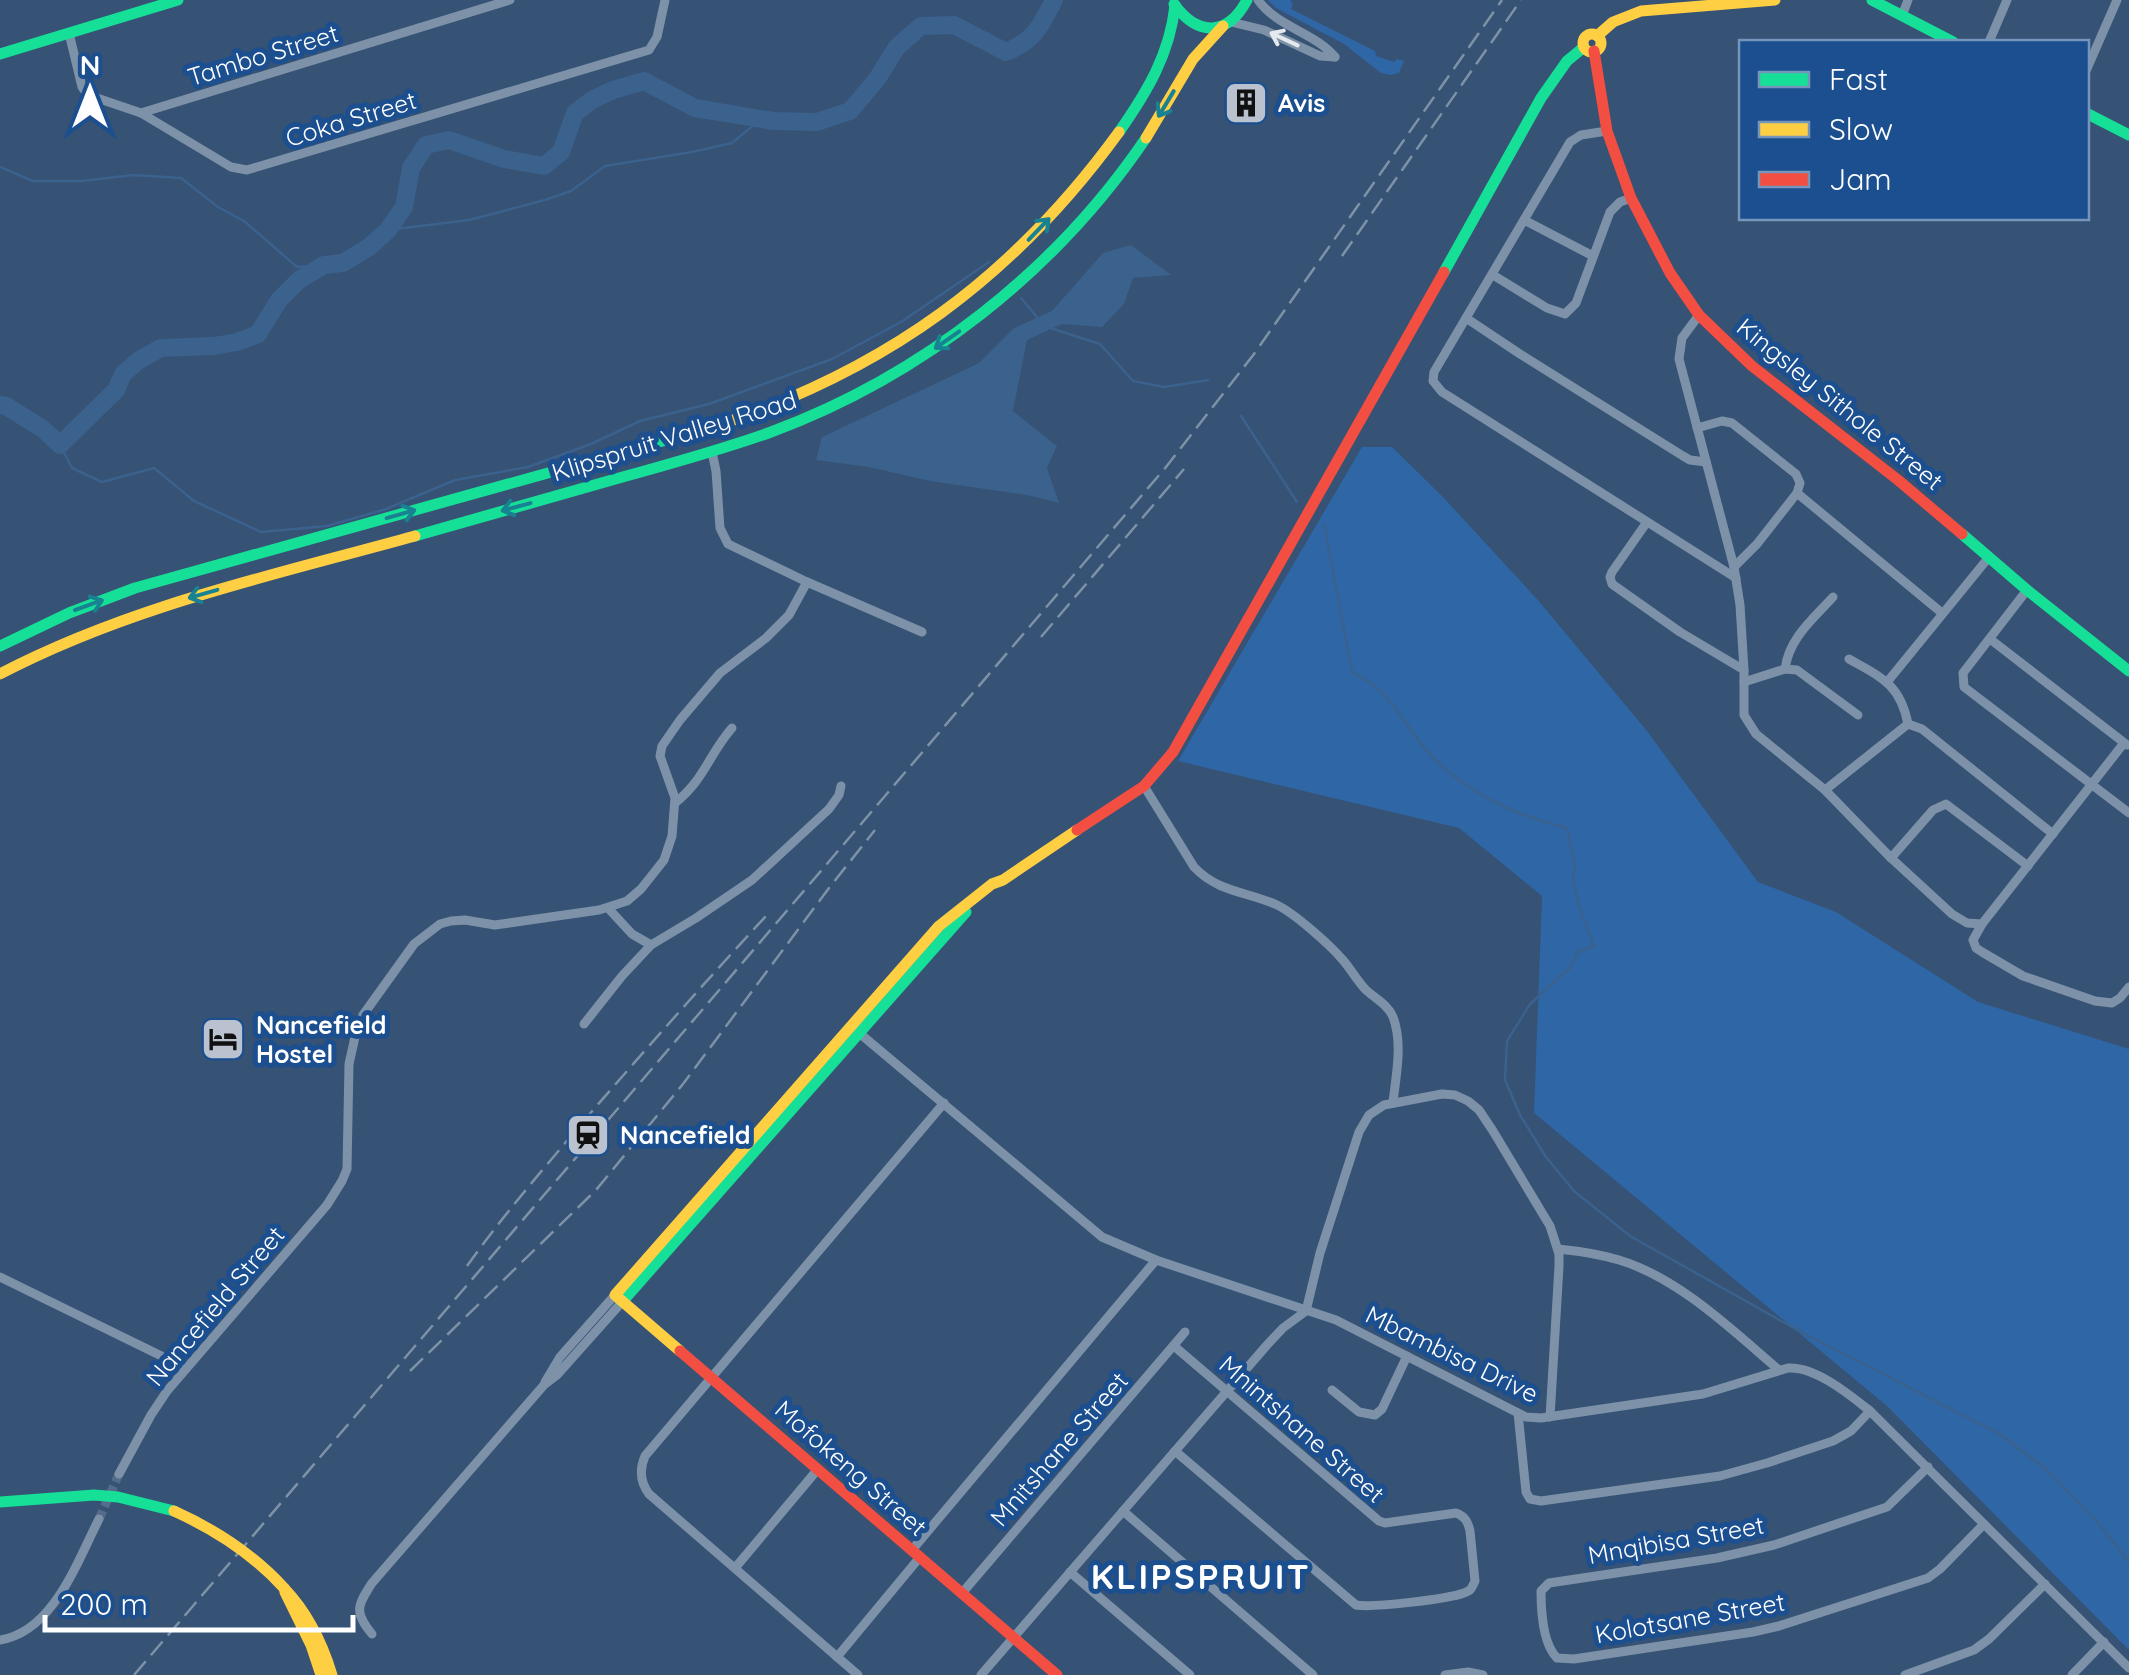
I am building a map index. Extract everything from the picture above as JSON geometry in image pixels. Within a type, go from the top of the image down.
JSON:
[{"type":"street","points":[[0,54],[178,0]]},
{"type":"street","name":"Tambo Street","points":[[142,113],[510,0]]},
{"type":"street","name":"Coka Street","points":[[69,33],[84,91],[99,100],[142,113],[240,170],[256,169],[649,50],[657,37],[665,0]]},
{"type":"street","name":"Klipspruit Valley Road","points":[[0,674],[60,643],[146,610],[780,430],[891,377],[984,313],[1024,279],[1085,216],[1132,157],[1196,54],[1242,11],[1247,0]]},
{"type":"street","points":[[1174,2],[1183,17],[1194,25],[1208,28],[1227,24],[1264,30],[1320,56],[1335,57],[1325,45],[1274,16],[1258,0]]},
{"type":"street","points":[[372,1634],[358,1613],[372,1583],[544,1385],[560,1357],[618,1298],[956,921],[1003,880],[1144,786],[1172,755],[1541,98],[1567,61],[1600,43],[1598,36],[1614,22],[1641,12],[1775,0]]},
{"type":"street","points":[[1872,0],[1949,40]]},
{"type":"street","points":[[1902,16],[1908,0]]},
{"type":"street","points":[[1989,40],[2007,0]]},
{"type":"street","points":[[2089,64],[2116,0]]},
{"type":"street","name":"Klipspruit Valley Road","points":[[0,646],[69,613],[136,588],[687,434],[766,409],[841,376],[954,305],[1049,219],[1095,166],[1156,74],[1170,42],[1174,2]]},
{"type":"street","name":"Kingsley Sithole Street","points":[[1589,49],[1606,131],[1631,198],[1670,274],[1699,315],[1752,366],[2129,671]]},
{"type":"street","points":[[2089,114],[2129,135]]},
{"type":"street","points":[[1606,131],[1572,139],[1434,372],[1433,381],[1435,386],[1647,522],[1735,572]]},
{"type":"street","points":[[1493,275],[1547,308],[1566,314],[1576,303],[1610,212],[1631,198]]},
{"type":"street","points":[[1524,220],[1593,256]]},
{"type":"street","points":[[1699,315],[1682,338],[1679,352],[1735,572],[1744,715],[1750,728],[1825,790],[1952,914],[1968,923],[1982,924]]},
{"type":"street","points":[[1466,318],[1683,456],[1706,462]]},
{"type":"street","points":[[1697,428],[1722,422],[1736,426],[1796,474],[1800,483],[1798,493],[1735,572]]},
{"type":"street","points":[[712,452],[724,540],[807,582],[922,632]]},
{"type":"street","points":[[1798,493],[1942,613]]},
{"type":"street","points":[[1647,522],[1612,572],[1612,584],[1680,632],[1744,670]]},
{"type":"street","points":[[1888,681],[1990,557]]},
{"type":"street","points":[[650,945],[632,934],[608,908],[628,901],[655,874],[672,836],[674,794],[660,756],[662,746],[720,673],[766,638],[788,615],[807,582]]},
{"type":"street","points":[[2028,590],[1963,673],[1964,687],[2129,813]]},
{"type":"street","points":[[1786,669],[1788,654],[1800,632],[1833,597]]},
{"type":"street","points":[[1990,638],[2127,745],[1982,924],[1973,940],[1976,948],[2023,976],[2108,1004],[2129,987]]},
{"type":"street","points":[[1849,660],[1888,681],[1904,708],[1908,724]]},
{"type":"street","points":[[1744,682],[1786,669],[1797,670],[1858,715]]},
{"type":"street","points":[[1825,790],[1908,724]]},
{"type":"street","points":[[1908,724],[1922,729],[2053,834]]},
{"type":"street","points":[[675,803],[703,774],[732,728]]},
{"type":"street","points":[[584,1024],[650,945],[752,880],[829,809],[840,786]]},
{"type":"street","points":[[1144,786],[1203,876],[1218,886],[1292,914],[1388,1008],[1395,1024],[1398,1057],[1393,1102]]},
{"type":"street","points":[[1891,858],[1933,810],[1946,804],[2028,866]]},
{"type":"street","points":[[618,1298],[938,926],[992,884],[1003,880]]},
{"type":"street","name":"Nancefield Street","points":[[119,1474],[151,1415],[186,1368],[327,1205],[342,1181],[354,1037],[364,1015],[414,944],[440,924],[452,921],[495,924],[608,908]]},
{"type":"street","name":"Mbambisa Drive","points":[[858,1032],[1094,1232],[1113,1243],[1336,1320],[1518,1414],[1550,1417],[1703,1394],[1779,1370]]},
{"type":"street","points":[[981,1675],[1227,1391],[1278,1334],[1306,1311],[1358,1132],[1377,1108],[1449,1094],[1461,1097],[1479,1110],[1550,1226],[1559,1266],[1550,1417]]},
{"type":"street","points":[[858,1675],[649,1494],[641,1476],[645,1456],[944,1103]]},
{"type":"street","points":[[1558,1249],[1622,1260],[1655,1276],[1718,1316],[1779,1370],[1796,1368],[1815,1374],[1855,1399],[2129,1668]]},
{"type":"street","points":[[837,1657],[916,1553],[1156,1260]]},
{"type":"street","points":[[0,1277],[186,1368]]},
{"type":"street","name":"Mofokeng Street","points":[[618,1298],[1057,1675]]},
{"type":"street","name":"Mnitshane Street","points":[[962,1592],[1185,1332]]},
{"type":"street","name":"Mnintshane Street","points":[[1174,1346],[1379,1521],[1461,1515],[1470,1531],[1475,1582],[1468,1591],[1453,1596],[1372,1606],[1356,1604],[1175,1450]]},
{"type":"street","points":[[1332,1390],[1359,1412],[1374,1414],[1382,1409],[1406,1356]]},
{"type":"street","points":[[1518,1414],[1526,1492],[1530,1499],[1541,1501],[1700,1480],[1768,1464],[1843,1436],[1870,1411]]},
{"type":"street","name":"Mnqibisa Street","points":[[1541,1600],[1544,1586],[1557,1580],[1738,1554],[1876,1512],[1894,1502],[1928,1467]]},
{"type":"street","points":[[735,1568],[818,1469]]},
{"type":"street","points":[[0,1502],[94,1495],[118,1497],[174,1511],[201,1523],[266,1568],[284,1588],[320,1639],[332,1675]]},
{"type":"street","points":[[1123,1511],[1312,1675]]},
{"type":"street","points":[[0,1640],[24,1634],[46,1615],[99,1519]]},
{"type":"street","name":"Kolotsane Street","points":[[1541,1600],[1549,1647],[1562,1660],[1734,1636],[1779,1626],[1928,1578],[1984,1524]]},
{"type":"street","points":[[1070,1572],[1190,1675]]},
{"type":"street","points":[[1905,1675],[1974,1650],[2045,1584]]},
{"type":"street","points":[[296,1606],[321,1675]]},
{"type":"street","points":[[2072,1675],[2104,1642]]},
{"type":"street","points":[[1446,1675],[1483,1675]]},
{"type":"shaded area","points":[[1268,0],[1290,0],[1291,9],[1375,51],[1376,56],[1404,61],[1399,73],[1381,73],[1344,44]]},
{"type":"shaded area","points":[[1131,245],[1171,275],[1133,278],[1124,304],[1102,327],[1062,324],[1027,340],[1013,411],[1057,446],[1047,468],[1059,503],[816,460],[822,437],[979,363],[1014,328],[1052,311],[1103,253]]},
{"type":"shaded area","points":[[1362,447],[1392,447],[1537,599],[1647,731],[1758,882],[1836,912],[1978,1002],[2129,1049],[2129,1650],[1887,1406],[1534,1113],[1542,896],[1459,828],[1178,761]]},
{"type":"waterway","points":[[0,405],[43,429],[60,445],[116,390],[123,374],[139,360],[161,348],[214,346],[258,334],[279,300],[299,280],[324,265],[343,263],[388,230],[404,207],[411,168],[426,145],[449,140],[504,159],[544,166],[561,152],[575,113],[613,90],[644,81],[695,108],[773,121],[817,122],[850,111],[897,47],[921,26],[954,25],[1006,52],[1036,32],[1054,0]]},
{"type":"waterway","points":[[388,230],[469,220],[545,200],[571,191],[605,166],[732,143],[761,119]]},
{"type":"waterway","points":[[0,167],[33,181],[133,175],[181,178],[218,207],[244,221],[297,267],[324,265]]},
{"type":"waterway","points":[[60,445],[72,468],[102,482],[154,468],[194,501],[261,532],[327,526],[386,509],[455,480],[528,467],[640,421],[709,404],[832,359],[901,322],[989,262]]},
{"type":"waterway","points":[[1021,298],[1037,317]]},
{"type":"waterway","points":[[1050,328],[1100,344],[1133,381],[1164,387],[1208,380]]},
{"type":"waterway","points":[[1241,416],[1297,502]]},
{"type":"waterway","points":[[1324,524],[1352,672],[1386,696],[1431,756],[1461,781],[1512,810],[1567,828],[1578,903],[1594,946],[1578,952],[1570,968],[1530,1004],[1507,1041],[1505,1080],[1520,1115],[1546,1157],[1574,1191],[1630,1236],[1801,1332],[1998,1433],[2047,1470],[2129,1562]]},
{"type":"tunnel","points":[[99,1519],[119,1474]]},
{"type":"railway","points":[[134,1675],[1166,467],[1254,354],[1502,0]]},
{"type":"railway","points":[[1342,256],[1521,0]]},
{"type":"railway","points":[[1041,637],[1184,469]]},
{"type":"railway","points":[[410,1371],[596,1190],[683,1084],[875,830]]},
{"type":"railway","points":[[467,1266],[587,1117],[766,916]]},
{"type":"traffic: fast","points":[[0,54],[178,0]]},
{"type":"traffic: fast","points":[[1174,4],[1193,22],[1212,28],[1231,20],[1247,0]]},
{"type":"traffic: fast","points":[[1872,0],[1949,40]]},
{"type":"traffic: fast","points":[[1119,132],[1156,72],[1175,5]]},
{"type":"traffic: fast","points":[[1444,272],[1541,98],[1567,61],[1584,47]]},
{"type":"traffic: fast","points":[[2089,115],[2129,135]]},
{"type":"traffic: fast","points":[[415,536],[752,439],[827,409],[881,381],[981,314],[1028,275],[1110,187],[1146,138]]},
{"type":"traffic: fast","points":[[0,646],[69,613],[135,588],[713,427]]},
{"type":"traffic: fast","points":[[1962,534],[2129,671]]},
{"type":"traffic: fast","points":[[622,1302],[966,912]]},
{"type":"traffic: fast","points":[[0,1502],[94,1495],[174,1511]]},
{"type":"traffic: slow","points":[[1597,36],[1613,22],[1641,11],[1775,0]]},
{"type":"traffic: slow","points":[[1146,138],[1193,59],[1223,26]]},
{"type":"traffic: slow","points":[[1592,34],[1601,43],[1592,52],[1583,43],[1592,34]]},
{"type":"traffic: slow","points":[[713,427],[834,378],[941,313],[1035,232],[1119,132]]},
{"type":"traffic: slow","points":[[0,674],[49,650],[151,611],[415,536]]},
{"type":"traffic: slow","points":[[680,1351],[615,1295],[939,926],[992,884],[1077,830]]},
{"type":"traffic: slow","points":[[174,1511],[233,1544],[284,1588]]},
{"type":"traffic: slow","points":[[284,1588],[313,1628],[332,1675]]},
{"type":"traffic: slow","points":[[285,1592],[321,1675]]},
{"type":"traffic: jam","points":[[1594,51],[1607,131],[1631,198],[1670,273],[1699,315],[1752,366],[1962,534]]},
{"type":"traffic: jam","points":[[1077,830],[1144,786],[1173,752],[1444,272]]},
{"type":"traffic: jam","points":[[680,1351],[1057,1675]]},
{"type":"place","name":"Avis","points":[[1246,103]]},
{"type":"place","name":"Nancefield Hostel","points":[[223,1039]]},
{"type":"place","name":"Nancefield","points":[[588,1135]]},
{"type":"district","name":"KLIPSPRUIT","points":[[1201,1577]]}]
